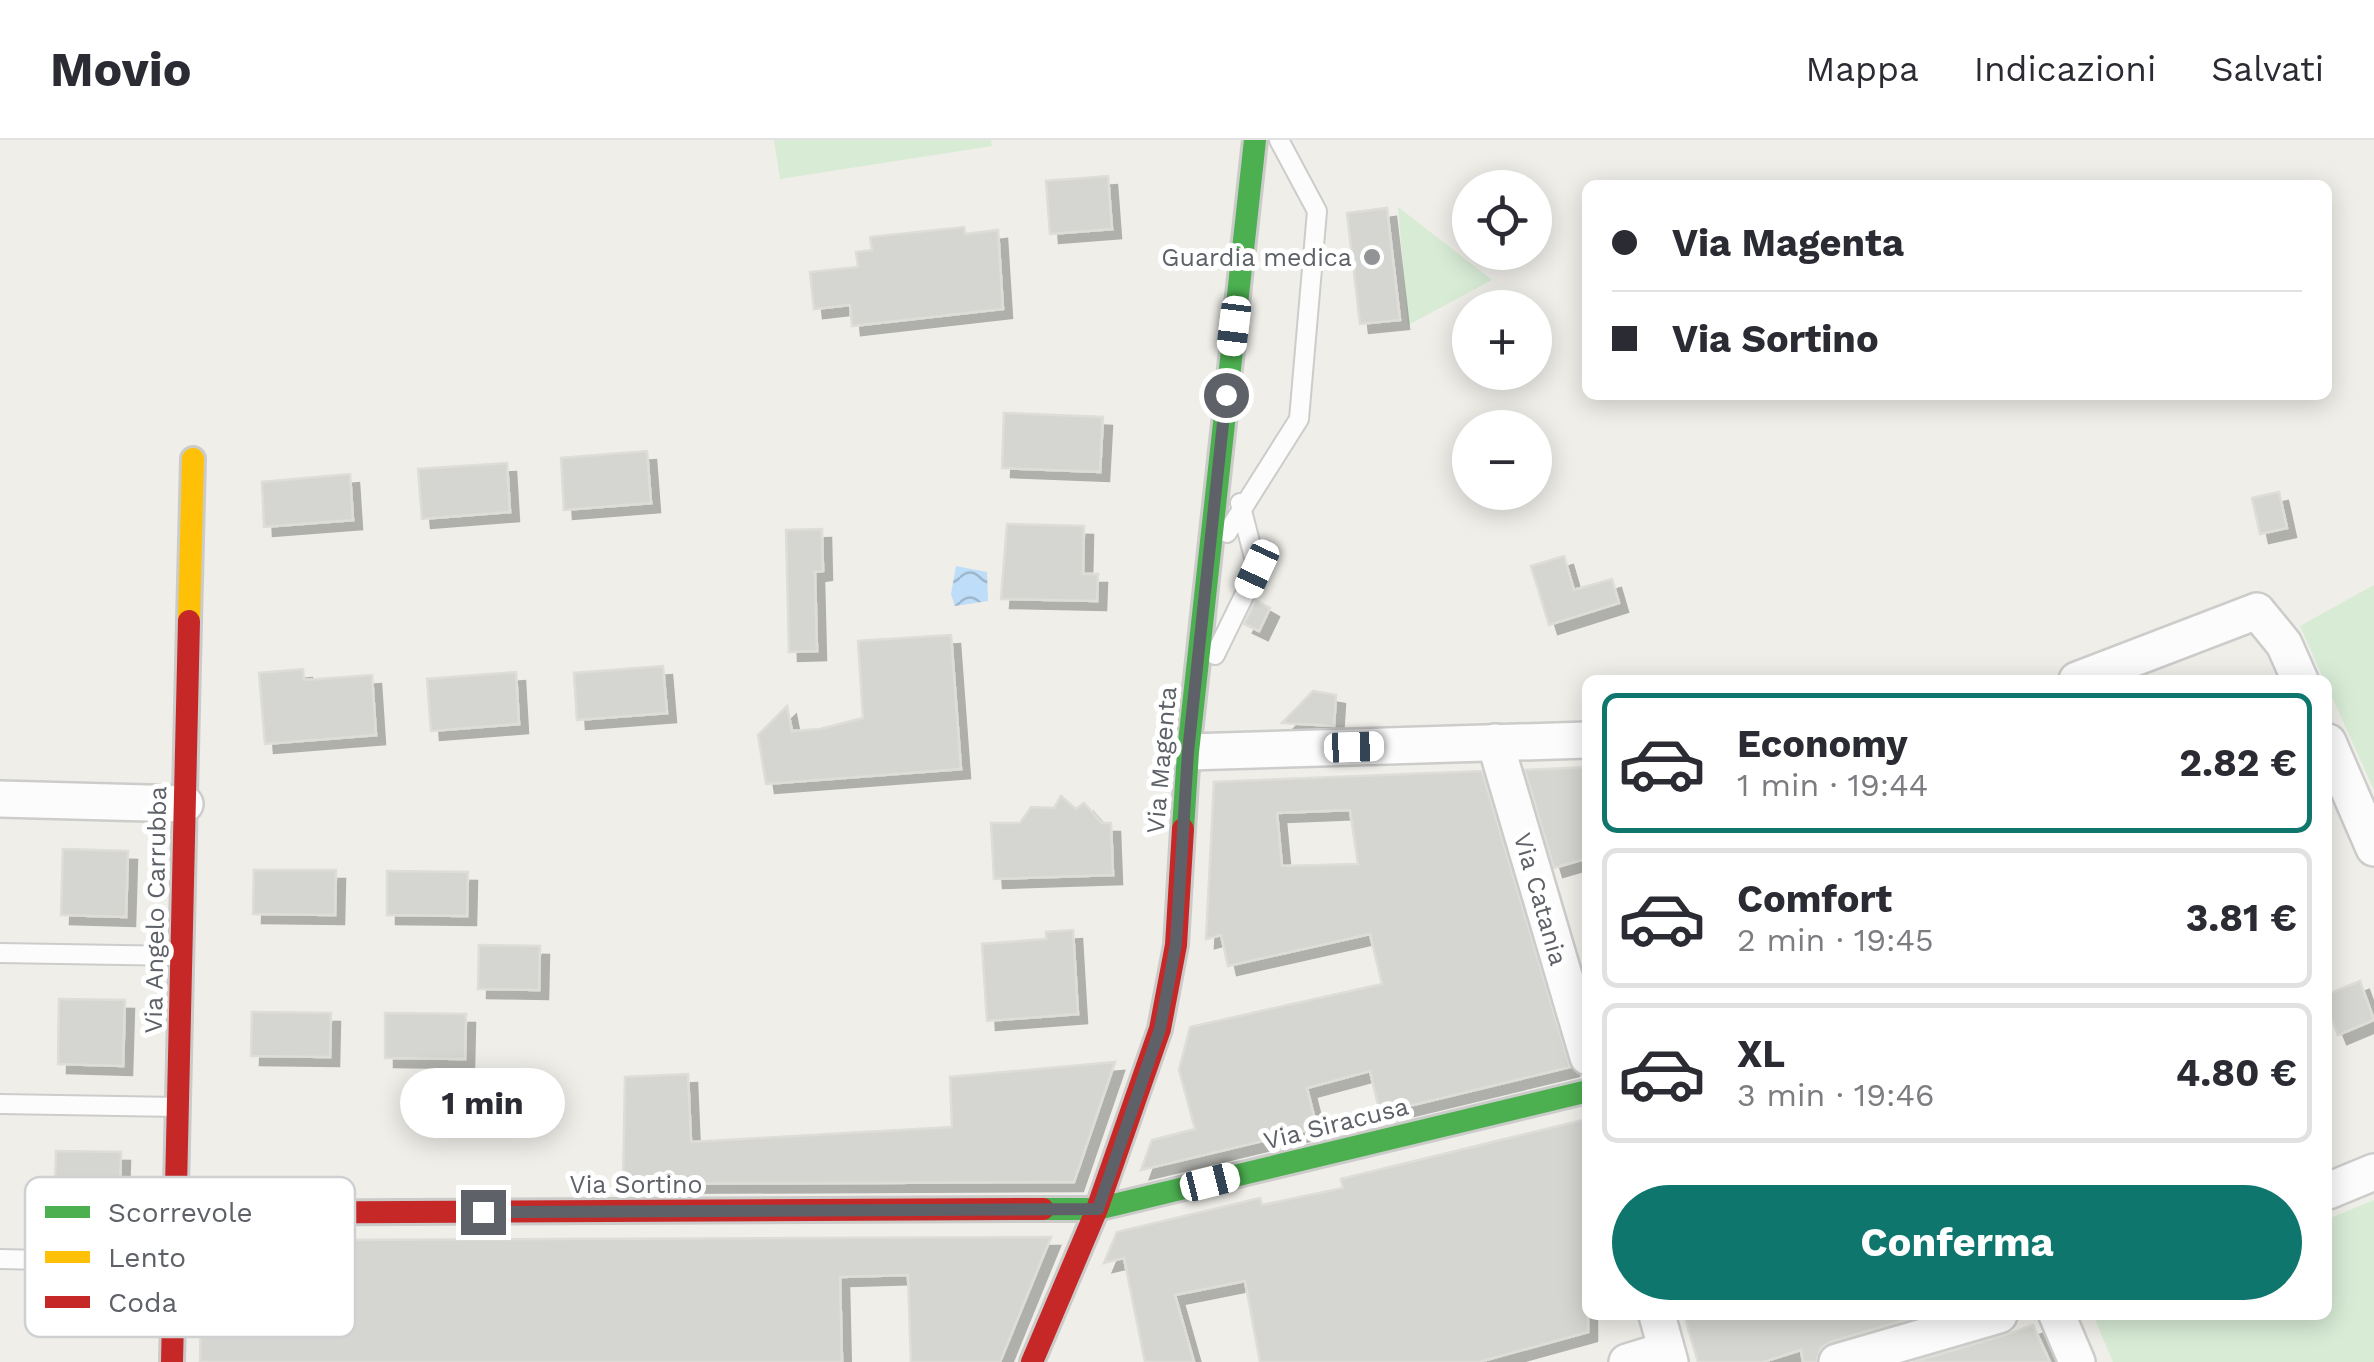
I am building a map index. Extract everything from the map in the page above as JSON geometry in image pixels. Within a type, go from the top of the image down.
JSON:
[{"type":"street","name":"Via Magenta","points":[[1032,1362],[1098,1209],[1160,1029],[1176,944],[1194,690],[1255,140]]},
{"type":"street","name":"Via Angelo Carrubba","points":[[176,1177],[193,459]]},
{"type":"street","points":[[2091,675],[2257,612],[2284,644],[2298,675]]},
{"type":"street","points":[[1188,752],[1582,740]]},
{"type":"street","name":"Via Catania","points":[[1495,742],[1582,1037]]},
{"type":"street","points":[[2332,751],[2374,848]]},
{"type":"street","points":[[0,800],[185,804]]},
{"type":"street","name":"Via Siracusa","points":[[1098,1209],[1582,1092]]},
{"type":"street","points":[[2332,1189],[2374,1172]]},
{"type":"street","name":"Via Sortino","points":[[355,1212],[1098,1209]]},
{"type":"street","points":[[1627,1362],[1668,1356],[1658,1320]]},
{"type":"street","points":[[1837,1362],[1983,1320]]},
{"type":"street","points":[[2059,1320],[2077,1362]]},
{"type":"street","name":"Via Angelo Carrubba","points":[[172,1362],[173,1337]]},
{"type":"lane","points":[[1208,563],[1299,419],[1318,211],[1279,140]]},
{"type":"lane","points":[[1194,690],[1257,569],[1222,430]]},
{"type":"lane","points":[[0,953],[182,956]]},
{"type":"lane","points":[[0,1104],[178,1107]]},
{"type":"lane","points":[[0,1259],[25,1260]]},
{"type":"green space","points":[[774,140],[991,140],[992,146],[780,179]]},
{"type":"green space","points":[[1398,207],[1452,249],[1452,270],[1479,270],[1492,280],[1473,290],[1452,290],[1452,301],[1408,325]]},
{"type":"green space","points":[[2374,585],[2374,790],[2332,697],[2332,675],[2322,675],[2300,626]]},
{"type":"green space","points":[[2374,1200],[2374,1362],[2113,1362],[2095,1320],[2332,1320],[2332,1217]]},
{"type":"water","points":[[956,566],[987,572],[988,601],[955,606],[951,594]]},
{"type":"building","points":[[1108,176],[1112,229],[1050,234],[1046,181]]},
{"type":"building","name":"Guardia medica","points":[[1387,208],[1400,320],[1360,324],[1347,213]]},
{"type":"building","points":[[964,227],[965,234],[998,230],[1003,309],[852,326],[850,305],[814,309],[810,272],[858,267],[856,252],[872,250],[870,237]]},
{"type":"building","points":[[1004,413],[1103,417],[1100,472],[1002,468]]},
{"type":"building","points":[[647,451],[651,503],[564,510],[561,458]]},
{"type":"building","points":[[507,463],[510,512],[422,519],[418,469]]},
{"type":"building","points":[[350,474],[353,520],[264,527],[262,482]]},
{"type":"building","points":[[2279,492],[2287,528],[2260,534],[2252,498]]},
{"type":"building","points":[[1007,524],[1084,526],[1083,574],[1098,574],[1097,601],[1001,599]]},
{"type":"building","points":[[822,529],[823,571],[815,572],[817,651],[789,652],[786,530]]},
{"type":"building","points":[[1564,556],[1574,590],[1612,579],[1619,603],[1549,625],[1531,566]]},
{"type":"building","points":[[1256,600],[1270,608],[1259,631],[1244,624]]},
{"type":"building","points":[[951,635],[961,769],[766,784],[758,735],[787,706],[792,731],[820,729],[863,718],[858,641]]},
{"type":"building","points":[[663,666],[667,713],[577,720],[574,673]]},
{"type":"building","points":[[303,669],[304,680],[372,675],[376,735],[265,744],[259,673]]},
{"type":"building","points":[[516,672],[519,724],[431,731],[427,679]]},
{"type":"building","points":[[1313,691],[1336,695],[1334,726],[1282,723]]},
{"type":"building","points":[[1582,767],[1582,860],[1554,868],[1525,770]]},
{"type":"building","points":[[1482,771],[1570,1067],[1380,1113],[1370,1071],[1307,1088],[1317,1128],[1141,1170],[1152,1140],[1195,1129],[1179,1070],[1190,1027],[1382,984],[1370,934],[1228,966],[1221,935],[1206,939],[1214,782]],"holes":[[[1350,810],[1358,864],[1282,866],[1277,813]]]},
{"type":"building","points":[[1061,796],[1076,809],[1084,803],[1102,823],[1111,823],[1113,875],[994,879],[991,823],[1020,823],[1031,807],[1054,808]]},
{"type":"building","points":[[63,849],[128,851],[126,917],[61,915]]},
{"type":"building","points":[[254,870],[336,870],[335,915],[253,914]]},
{"type":"building","points":[[387,871],[468,872],[467,916],[387,915]]},
{"type":"building","points":[[1073,930],[1078,1014],[987,1021],[982,944],[1046,939],[1046,932]]},
{"type":"building","points":[[479,945],[540,946],[539,990],[478,989]]},
{"type":"building","points":[[2360,981],[2374,1020],[2338,1035],[2332,1020],[2332,992]]},
{"type":"building","points":[[59,999],[125,1000],[123,1066],[58,1064]]},
{"type":"building","points":[[252,1012],[331,1013],[330,1057],[251,1056]]},
{"type":"building","points":[[385,1013],[466,1014],[465,1059],[385,1058]]},
{"type":"building","points":[[1115,1062],[1074,1182],[623,1184],[625,1077],[688,1074],[691,1142],[952,1127],[950,1077]]},
{"type":"building","points":[[1582,1120],[1582,1320],[1588,1320],[1588,1332],[1479,1362],[1260,1362],[1245,1281],[1175,1295],[1194,1362],[1145,1362],[1124,1258],[1104,1263],[1117,1232],[1260,1198],[1262,1205],[1343,1188],[1341,1179]]},
{"type":"building","points":[[56,1151],[121,1152],[120,1177],[55,1177]]},
{"type":"building","points":[[1051,1237],[1000,1362],[911,1362],[908,1275],[840,1277],[842,1362],[200,1362],[200,1337],[355,1337],[355,1240]]},
{"type":"building","points":[[1685,1320],[1906,1320],[1830,1342],[1821,1348],[1816,1362],[1803,1362],[1801,1350],[1763,1362],[1698,1362]]},
{"type":"building","points":[[2033,1325],[2050,1362],[1913,1362],[2005,1335]]},
{"type":"traffic: fast","points":[[1183,829],[1188,752],[1255,140]]},
{"type":"traffic: fast","points":[[1043,1209],[1097,1209],[1582,1092]]},
{"type":"traffic: slow","points":[[189,621],[193,459]]},
{"type":"traffic: jam","points":[[176,1177],[189,621]]},
{"type":"traffic: jam","points":[[1032,1362],[1097,1209],[1160,1029],[1176,945],[1183,829]]},
{"type":"traffic: jam","points":[[355,1212],[1043,1209]]},
{"type":"traffic: jam","points":[[172,1362],[173,1337]]},
{"type":"place","name":"Guardia medica","points":[[1372,257]]},
{"type":"route","points":[[483,1212],[1098,1209],[1160,1029],[1176,944],[1188,752],[1226,395]]}]
